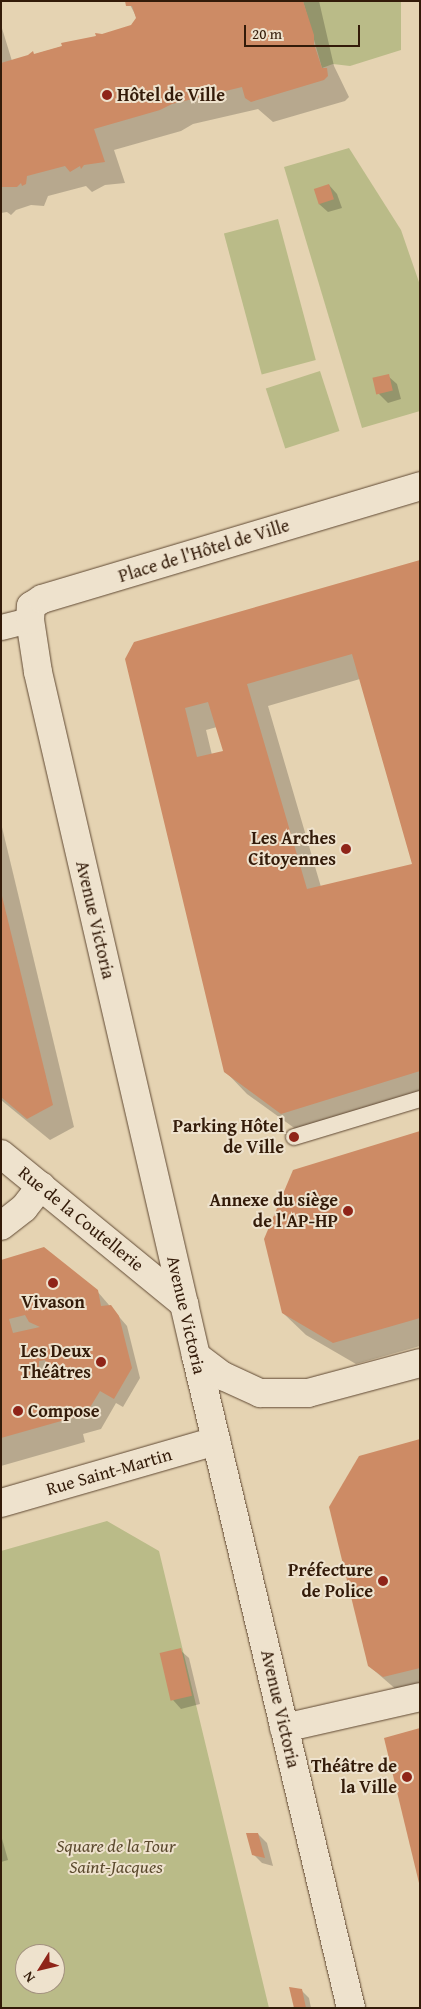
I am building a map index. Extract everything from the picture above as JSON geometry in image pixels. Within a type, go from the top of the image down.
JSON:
[{"type":"street","name":"Place de l'Hôtel de Ville","points":[[30,620],[31,606],[42,599],[420,486]]},
{"type":"street","points":[[1,627],[30,620]]},
{"type":"street","name":"Avenue Victoria","points":[[30,620],[38,672],[196,1356],[351,2008]]},
{"type":"street","name":"Rue de la Coutellerie","points":[[1,1154],[184,1304]]},
{"type":"street","points":[[1,1226],[24,1208],[41,1186]]},
{"type":"street","points":[[196,1356],[223,1376],[260,1393],[308,1393],[420,1363]]},
{"type":"street","name":"Rue Saint-Martin","points":[[1,1503],[216,1440]]},
{"type":"street","points":[[284,1728],[420,1696]]},
{"type":"lane","points":[[294,1137],[420,1099]]},
{"type":"green space","points":[[303,1],[401,1],[401,50],[350,66],[333,64],[322,68]]},
{"type":"green space","points":[[349,148],[401,230],[420,285],[420,411],[362,428],[284,167]]},
{"type":"green space","points":[[278,219],[316,360],[262,375],[224,233]]},
{"type":"green space","points":[[320,371],[339,431],[285,449],[266,389]]},
{"type":"green space","name":"Square de la Tour Saint-Jacques","points":[[107,1521],[159,1551],[269,2008],[1,2008],[1,1551]]},
{"type":"building","name":"Hôtel de Ville","points":[[125,1],[303,1],[322,68],[327,68],[328,76],[324,80],[251,102],[245,98],[242,87],[172,104],[160,110],[94,129],[105,162],[84,165],[81,169],[80,166],[70,172],[65,166],[27,176],[26,184],[22,186],[21,183],[17,187],[1,187],[1,63],[28,55],[33,51],[34,54],[62,46],[61,43],[96,36],[95,33],[102,34],[131,25],[136,18],[132,6],[126,6]]},
{"type":"building","points":[[329,184],[334,199],[319,204],[314,189]]},
{"type":"building","points":[[389,374],[393,391],[376,394],[372,378]]},
{"type":"building","points":[[420,560],[420,1071],[281,1114],[224,1072],[125,659],[134,642]],"holes":[[[352,654],[412,864],[307,889],[247,684]],[[208,702],[223,751],[197,757],[185,708]]]},
{"type":"building","points":[[1,892],[53,1105],[27,1119],[1,1097]]},
{"type":"building","name":"Annexe du siège de l'AP-HP","points":[[420,1131],[420,1318],[333,1343],[282,1313],[264,1239],[293,1170]]},
{"type":"building","points":[[44,1247],[98,1290],[101,1306],[111,1305],[119,1316],[132,1368],[114,1399],[100,1391],[86,1414],[1,1438],[1,1260]],"holes":[[[25,1315],[29,1322],[40,1327],[13,1333],[9,1319]],[[45,1360],[50,1374],[30,1379],[30,1370],[39,1367],[39,1361]]]},
{"type":"building","name":"Préfecture de Police","points":[[420,1439],[420,1668],[383,1677],[368,1666],[329,1507],[359,1456]]},
{"type":"building","points":[[181,1648],[192,1696],[171,1701],[160,1653]]},
{"type":"building","name":"Théâtre de la Ville","points":[[420,1728],[420,1883],[419,1883],[384,1738]]},
{"type":"building","points":[[246,1833],[258,1833],[265,1858],[252,1855]]},
{"type":"building","points":[[289,1987],[302,1989],[306,2008],[294,2008]]},
{"type":"place","name":"Hôtel de Ville","points":[[107,95]]},
{"type":"place","name":"Les Arches Citoyennes","points":[[346,849]]},
{"type":"place","name":"Parking Hôtel de Ville","points":[[294,1137]]},
{"type":"place","name":"Annexe du siège de l'AP-HP","points":[[348,1211]]},
{"type":"place","name":"Vivason","points":[[53,1283]]},
{"type":"place","name":"Les Deux Théâtres","points":[[101,1362]]},
{"type":"place","name":"Compose","points":[[18,1411]]},
{"type":"place","name":"Préfecture de Police","points":[[383,1581]]},
{"type":"place","name":"Théâtre de la Ville","points":[[407,1777]]}]
